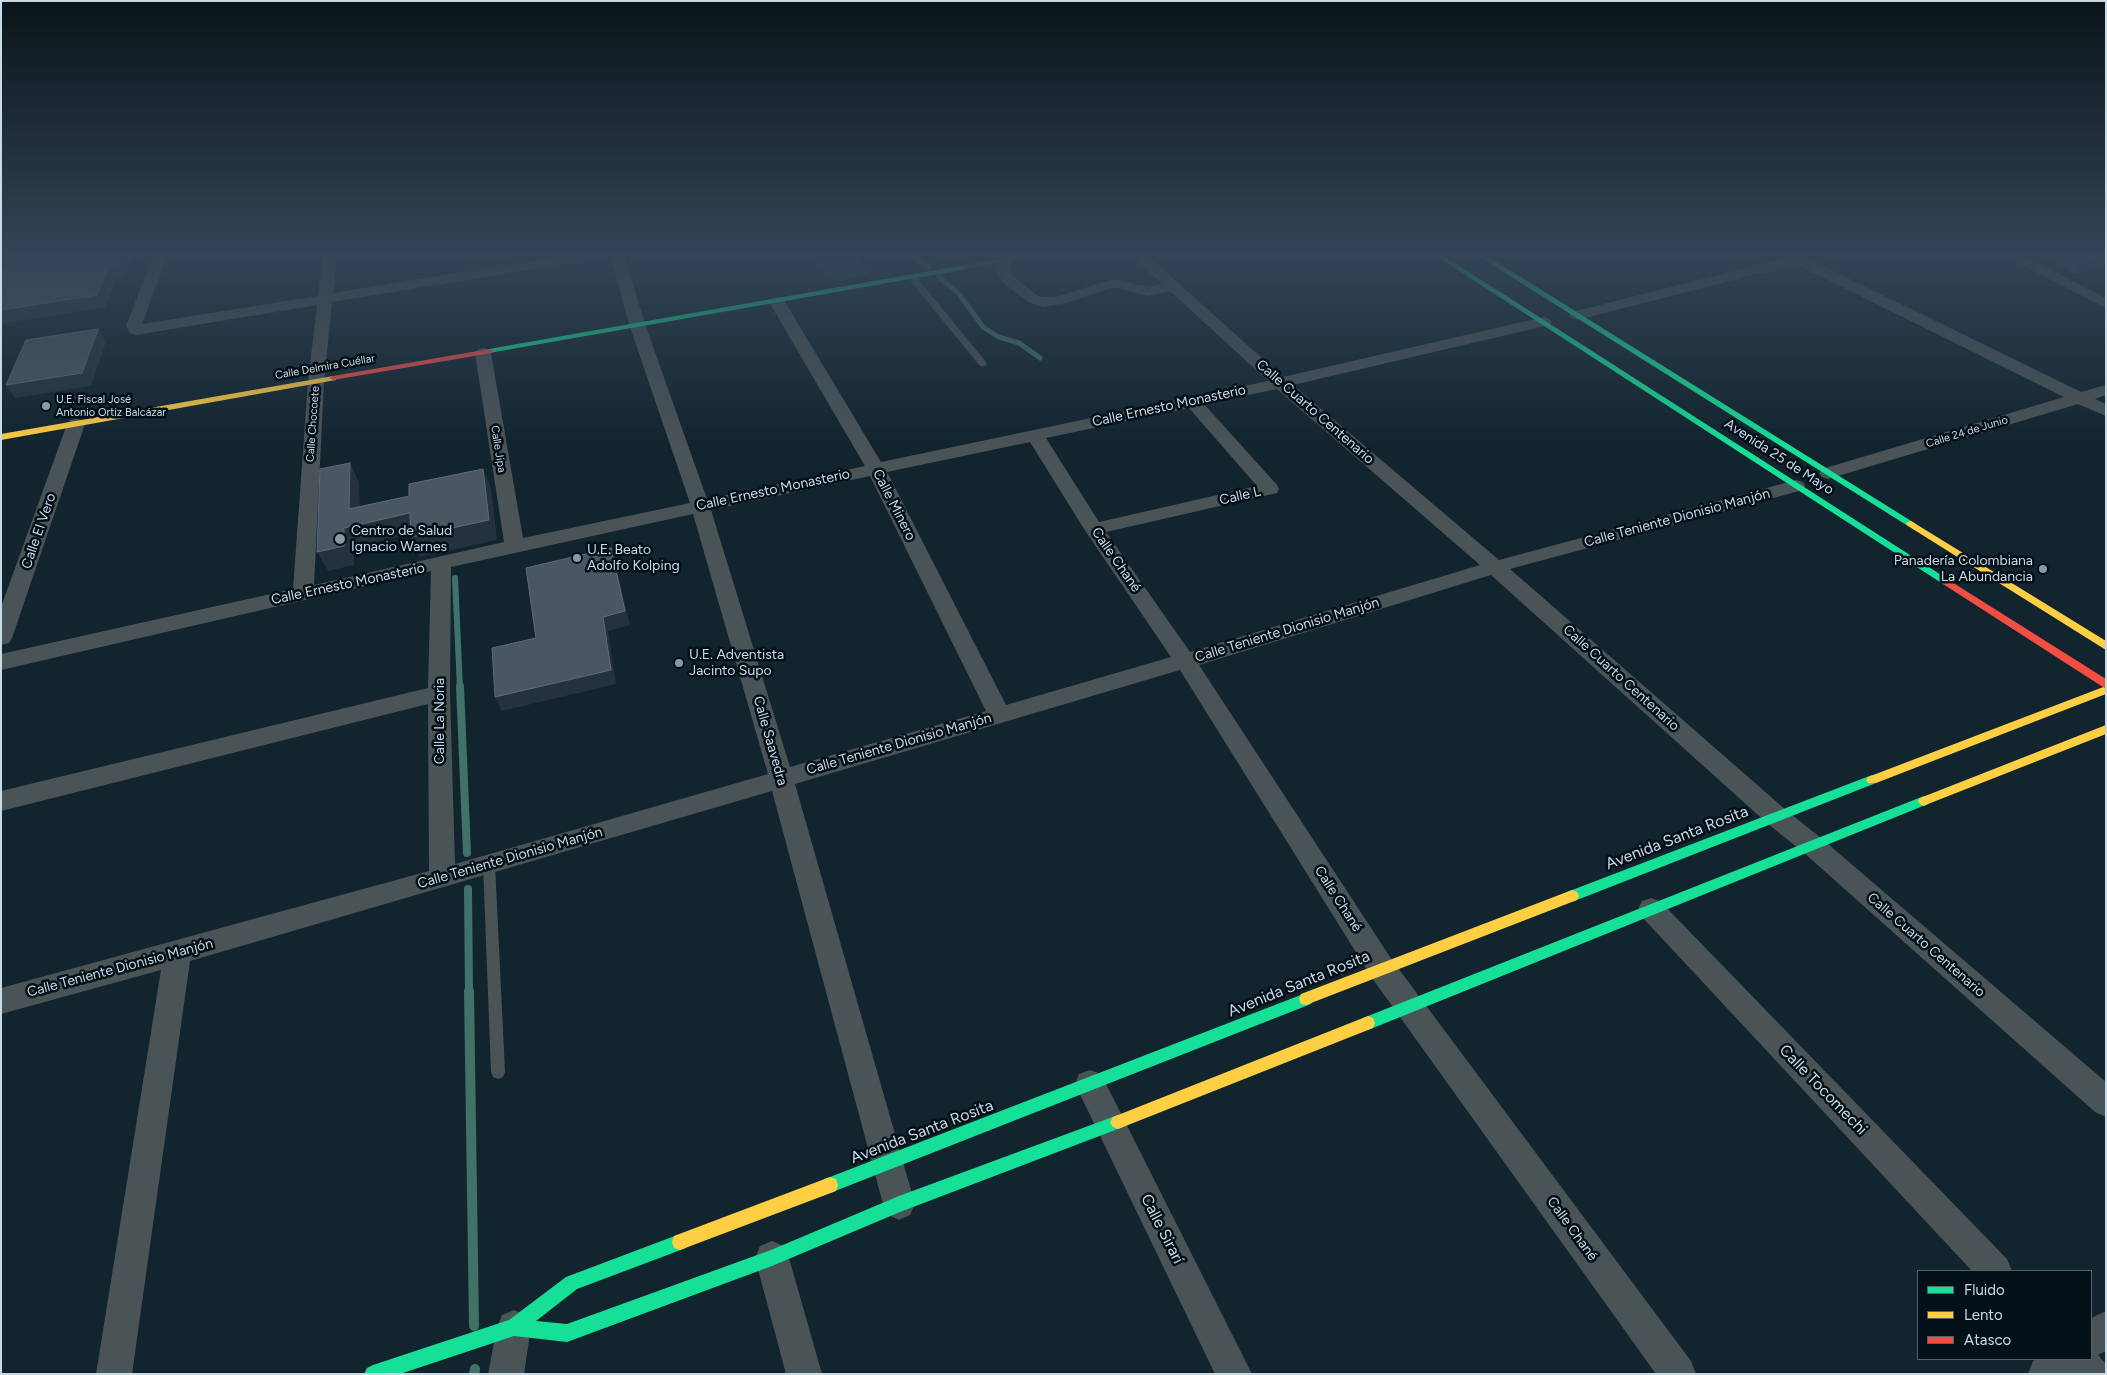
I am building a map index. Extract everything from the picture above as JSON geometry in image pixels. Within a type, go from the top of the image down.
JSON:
[{"type":"main road","name":"Calle Delmira Cuéllar","points":[[1,437],[674,318]]},
{"type":"main road","name":"Avenida 25 de Mayo","points":[[1538,318],[2106,686]]},
{"type":"main road","name":"Avenida 25 de Mayo","points":[[1582,318],[1828,473],[1941,554],[2106,646]]},
{"type":"main road","points":[[1838,513],[1855,516],[1914,554],[1941,554]]},
{"type":"main road","points":[[1952,586],[1973,583]]},
{"type":"main road","points":[[1987,586],[1995,588],[2058,626],[2094,638]]},
{"type":"main road","name":"Avenida Santa Rosita","points":[[373,1374],[514,1327],[572,1283],[886,1164],[1382,969],[2106,690]]},
{"type":"main road","name":"Avenida Santa Rosita","points":[[514,1327],[567,1332],[772,1258],[898,1204],[1110,1125],[2106,729]]},
{"type":"street","points":[[137,318],[134,326],[136,330],[206,318]]},
{"type":"street","name":"Calle Chocoete","points":[[303,593],[316,382],[322,318]]},
{"type":"street","name":"Calle Saavedra","points":[[635,318],[700,505],[781,778],[898,1204]]},
{"type":"street","name":"Calle Minero","points":[[787,318],[876,469],[1000,715]]},
{"type":"street","name":"Calle Cuarto Centenario","points":[[1208,318],[1495,567],[1777,817],[1812,845],[2106,1102]]},
{"type":"street","points":[[1918,318],[2081,397],[2106,411]]},
{"type":"street","name":"Calle Ernesto Monasterio","points":[[1,662],[700,505],[1280,382],[1544,322]]},
{"type":"street","name":"Calle Jipa","points":[[483,353],[514,546]]},
{"type":"street","name":"Calle 24 de Junio","points":[[1828,473],[2106,390]]},
{"type":"street","name":"Calle L","points":[[1094,529],[1270,489],[1192,401]]},
{"type":"street","name":"Calle El Vero","points":[[1,638],[76,424]]},
{"type":"street","name":"Calle Chané","points":[[1034,435],[1094,529],[1185,661],[1382,969],[1678,1374]]},
{"type":"street","name":"Calle Teniente Dionisio Manjón","points":[[1,1001],[177,954],[442,878],[1185,661],[1495,567],[1796,486]]},
{"type":"street","name":"Calle La Noria","points":[[441,564],[439,693],[442,878]]},
{"type":"street","points":[[1,801],[439,693]]},
{"type":"street","name":"Calle Tocomechi","points":[[1651,909],[1994,1270]]},
{"type":"street","points":[[114,1374],[177,954]]},
{"type":"street","name":"Calle Sirarí","points":[[1090,1084],[1234,1374]]},
{"type":"street","points":[[772,1258],[804,1374]]},
{"type":"street","points":[[506,1374],[514,1327]]},
{"type":"street","points":[[2092,1339],[2106,1328]]},
{"type":"street","points":[[2046,1374],[2065,1360]]},
{"type":"street","points":[[2079,1360],[2092,1374]]},
{"type":"lane","points":[[946,318],[983,364]]},
{"type":"lane","points":[[489,864],[498,1072]]},
{"type":"building","points":[[98,329],[82,373],[6,385],[26,340]]},
{"type":"building","points":[[350,463],[349,509],[409,496],[409,484],[483,469],[489,520],[411,537],[410,513],[344,528],[344,546],[317,552],[320,469]]},
{"type":"building","points":[[611,548],[625,611],[603,617],[611,670],[495,697],[492,648],[536,638],[526,568]]},
{"type":"waterway","points":[[977,318],[983,327],[999,337],[1019,343],[1040,358]]},
{"type":"waterway","points":[[455,578],[460,688]]},
{"type":"waterway","points":[[460,686],[467,853]]},
{"type":"waterway","points":[[468,889],[469,992]]},
{"type":"waterway","points":[[469,991],[474,1326]]},
{"type":"waterway","points":[[474,1374],[475,1369]]},
{"type":"traffic: fast","points":[[489,351],[675,318]]},
{"type":"traffic: fast","points":[[1536,318],[1947,582]]},
{"type":"traffic: fast","points":[[1581,318],[1911,524]]},
{"type":"traffic: fast","points":[[1572,896],[1872,780]]},
{"type":"traffic: fast","points":[[1368,1023],[1924,801]]},
{"type":"traffic: fast","points":[[830,1185],[1306,999]]},
{"type":"traffic: fast","points":[[514,1327],[567,1333],[772,1258],[899,1204],[1118,1122]]},
{"type":"traffic: fast","points":[[373,1374],[514,1327],[572,1283],[680,1242]]},
{"type":"traffic: slow","points":[[1,437],[333,378]]},
{"type":"traffic: slow","points":[[1911,524],[2106,646]]},
{"type":"traffic: slow","points":[[1872,780],[2106,690]]},
{"type":"traffic: slow","points":[[1924,801],[2106,729]]},
{"type":"traffic: slow","points":[[1306,999],[1572,896]]},
{"type":"traffic: slow","points":[[1118,1122],[1368,1023]]},
{"type":"traffic: slow","points":[[680,1242],[830,1185]]},
{"type":"traffic: jam","points":[[333,378],[489,351]]},
{"type":"traffic: jam","points":[[1947,582],[2106,685]]},
{"type":"place","name":"U.E. Fiscal José Antonio Ortiz Balcázar","points":[[46,406]]},
{"type":"place","name":"Centro de Salud Ignacio Warnes","points":[[340,539]]},
{"type":"place","name":"U.E. Beato Adolfo Kolping","points":[[577,558]]},
{"type":"place","name":"Panadería Colombiana La Abundancia","points":[[2043,569]]},
{"type":"place","name":"U.E. Adventista Jacinto Supo","points":[[679,663]]}]
